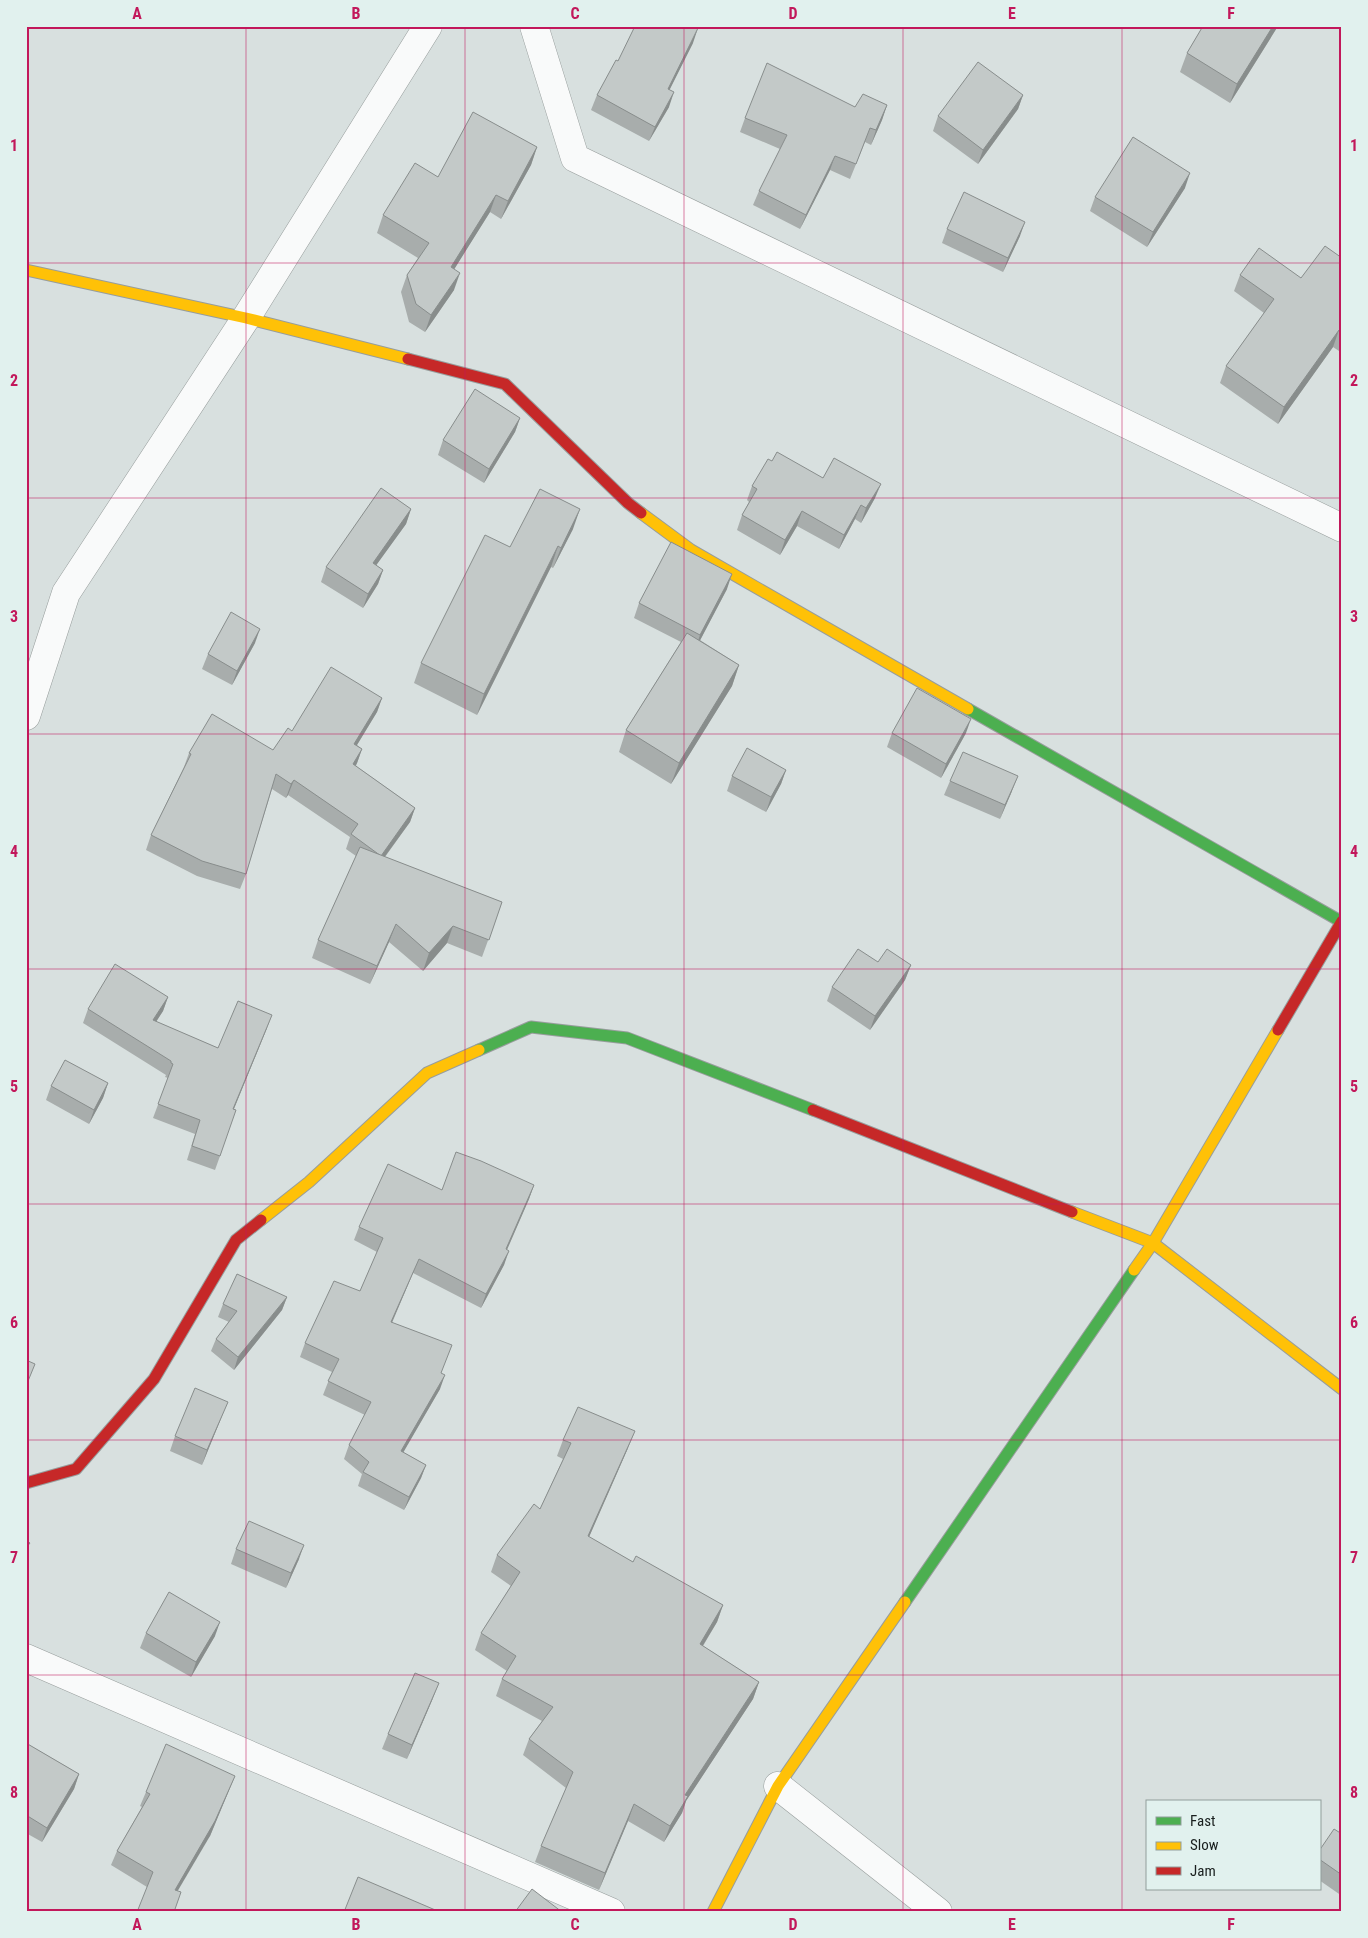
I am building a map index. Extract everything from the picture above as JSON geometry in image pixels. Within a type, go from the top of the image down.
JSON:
[{"type":"street","points":[[26,716],[66,593],[246,318],[428,26]]},
{"type":"street","points":[[534,26],[575,158],[1341,526]]},
{"type":"street","points":[[26,270],[246,318],[505,384],[628,504],[691,550],[1342,922],[1153,1243],[778,1786],[713,1912]]},
{"type":"street","points":[[26,1483],[76,1469],[154,1379],[236,1240],[308,1182],[427,1073],[531,1027],[627,1038],[1153,1243],[1342,1389]]},
{"type":"street","points":[[26,1658],[611,1912]]},
{"type":"street","points":[[778,1786],[938,1912]]},
{"type":"building","points":[[635,26],[694,26],[698,28],[668,89],[674,92],[655,127],[597,95],[616,60],[618,61]]},
{"type":"building","points":[[1203,26],[1273,26],[1237,84],[1187,53]]},
{"type":"building","points":[[978,62],[1023,95],[983,150],[938,116]]},
{"type":"building","points":[[767,63],[855,107],[863,94],[887,105],[876,130],[870,128],[856,164],[835,156],[806,215],[759,191],[787,135],[745,118]]},
{"type":"building","points":[[473,112],[537,147],[508,201],[496,195],[451,267],[460,273],[431,315],[416,304],[407,275],[429,243],[383,215],[415,163],[438,177]]},
{"type":"building","points":[[1133,137],[1190,173],[1153,232],[1095,197]]},
{"type":"building","points":[[964,192],[1025,222],[1008,258],[947,229]]},
{"type":"building","points":[[1325,246],[1342,258],[1342,332],[1339,330],[1284,407],[1226,366],[1274,299],[1240,275],[1259,248],[1301,278]]},
{"type":"building","points":[[475,389],[520,418],[489,469],[443,440]]},
{"type":"building","points":[[777,452],[823,478],[834,458],[881,484],[866,508],[861,505],[844,535],[802,511],[785,540],[742,515],[757,489],[752,486],[768,459],[772,461]]},
{"type":"building","points":[[381,488],[411,509],[373,563],[383,570],[368,594],[326,567]]},
{"type":"building","points":[[540,489],[580,509],[561,548],[558,546],[484,694],[421,663],[485,535],[510,547]]},
{"type":"building","points":[[671,542],[732,574],[700,635],[639,603]]},
{"type":"building","points":[[231,612],[260,629],[237,671],[208,654]]},
{"type":"building","points":[[687,633],[739,665],[679,763],[626,730]]},
{"type":"building","points":[[331,667],[382,698],[354,744],[362,749],[353,764],[415,808],[381,856],[351,834],[358,824],[294,780],[291,784],[276,774],[246,874],[202,861],[151,835],[191,754],[189,753],[212,714],[273,750],[288,728],[292,731]]},
{"type":"building","points":[[917,688],[971,719],[946,764],[892,733]]},
{"type":"building","points":[[747,748],[786,770],[771,797],[732,776]]},
{"type":"building","points":[[963,752],[1018,776],[1005,805],[950,781]]},
{"type":"building","points":[[360,847],[502,902],[489,940],[453,926],[429,953],[396,924],[377,966],[318,940]]},
{"type":"building","points":[[858,949],[878,962],[887,949],[911,965],[875,1016],[832,987]]},
{"type":"building","points":[[115,964],[168,997],[153,1020],[218,1048],[238,1001],[272,1015],[233,1109],[236,1110],[220,1156],[192,1146],[200,1120],[158,1104],[173,1064],[171,1061],[88,1009]]},
{"type":"building","points":[[65,1060],[108,1083],[94,1110],[51,1086]]},
{"type":"building","points":[[456,1152],[534,1185],[506,1249],[509,1251],[486,1294],[419,1259],[391,1322],[452,1345],[441,1373],[445,1375],[401,1451],[426,1465],[409,1497],[363,1472],[369,1462],[349,1445],[371,1402],[328,1381],[339,1359],[305,1343],[334,1281],[360,1291],[383,1238],[359,1227],[388,1164],[442,1190]]},
{"type":"building","points":[[237,1274],[287,1297],[238,1357],[216,1339],[237,1311],[223,1304]]},
{"type":"building","points":[[26,1360],[35,1364],[26,1386]]},
{"type":"building","points":[[195,1388],[228,1402],[207,1450],[175,1436]]},
{"type":"building","points":[[578,1407],[635,1431],[588,1536],[633,1562],[636,1556],[723,1605],[700,1644],[759,1682],[685,1795],[688,1796],[670,1826],[634,1804],[605,1873],[541,1846],[573,1772],[529,1739],[553,1707],[502,1679],[516,1656],[481,1633],[520,1572],[497,1555],[534,1504],[540,1509],[571,1443],[563,1440]]},
{"type":"building","points":[[249,1521],[304,1545],[291,1573],[236,1549]]},
{"type":"building","points":[[26,1540],[30,1543],[26,1548]]},
{"type":"building","points":[[169,1592],[220,1622],[196,1662],[146,1633]]},
{"type":"building","points":[[415,1673],[439,1683],[412,1745],[388,1734]]},
{"type":"building","points":[[26,1743],[79,1774],[47,1828],[26,1815]]},
{"type":"building","points":[[166,1744],[235,1776],[215,1821],[175,1890],[181,1892],[174,1912],[137,1912],[153,1872],[117,1851],[150,1794],[146,1792]]},
{"type":"building","points":[[1334,1829],[1342,1834],[1342,1875],[1320,1860],[1320,1850]]},
{"type":"building","points":[[358,1877],[440,1912],[344,1912]]},
{"type":"building","points":[[532,1889],[562,1912],[515,1912]]},
{"type":"traffic: fast","points":[[968,709],[1342,922]]},
{"type":"traffic: fast","points":[[479,1050],[531,1027],[627,1038],[813,1110]]},
{"type":"traffic: fast","points":[[905,1602],[1134,1270]]},
{"type":"traffic: slow","points":[[26,270],[246,318],[408,359]]},
{"type":"traffic: slow","points":[[641,513],[691,550],[968,709]]},
{"type":"traffic: slow","points":[[1134,1270],[1153,1243],[1278,1030]]},
{"type":"traffic: slow","points":[[261,1220],[309,1182],[427,1073],[479,1050]]},
{"type":"traffic: slow","points":[[1072,1212],[1153,1243],[1342,1389]]},
{"type":"traffic: slow","points":[[713,1912],[778,1786],[905,1602]]},
{"type":"traffic: jam","points":[[408,359],[505,384],[628,503],[641,513]]},
{"type":"traffic: jam","points":[[1278,1030],[1342,921]]},
{"type":"traffic: jam","points":[[813,1110],[1072,1212]]},
{"type":"traffic: jam","points":[[26,1483],[76,1469],[154,1379],[236,1240],[261,1220]]}]
